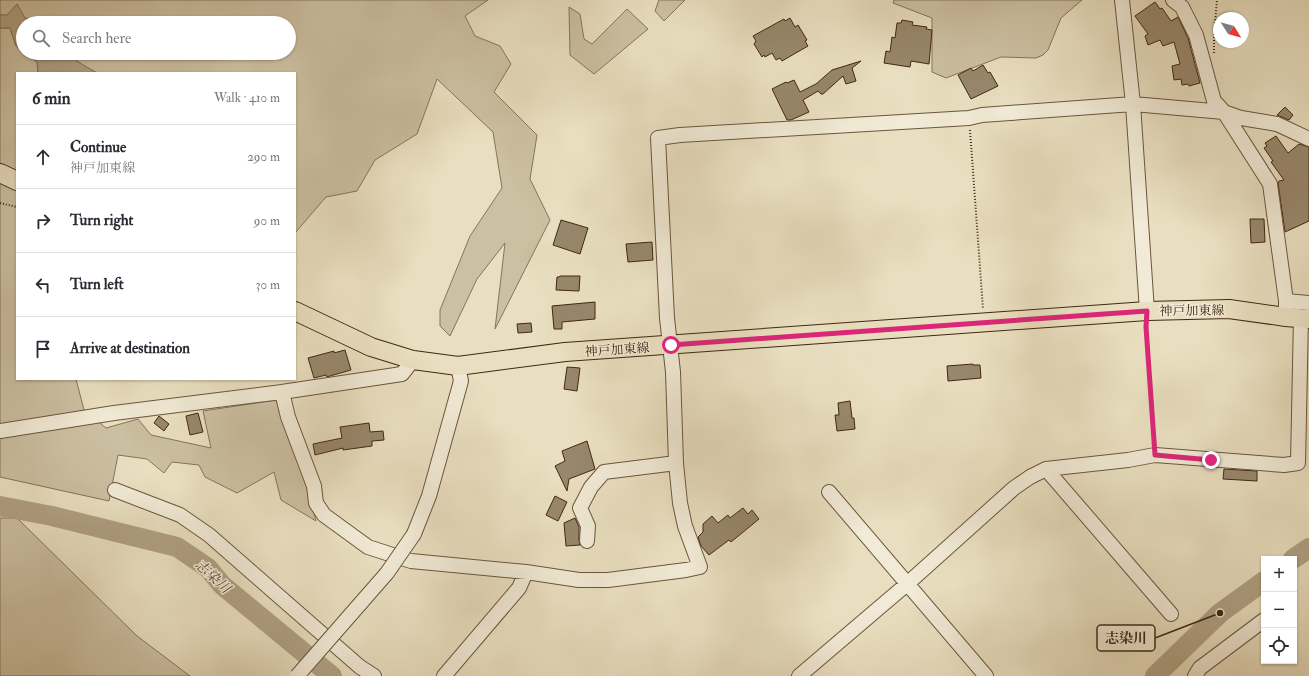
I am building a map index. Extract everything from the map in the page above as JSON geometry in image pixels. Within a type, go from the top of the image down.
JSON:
[{"type":"main road","points":[[0,173],[16,181]]},
{"type":"main road","name":"神戸加東線","points":[[296,311],[371,347],[413,360],[458,366],[565,352],[1147,311],[1229,309],[1298,311]]},
{"type":"street","points":[[1122,0],[1133,104],[1147,311]]},
{"type":"street","points":[[799,676],[907,584],[1014,488],[1030,476],[1046,469],[1128,460],[1155,455],[1284,465],[1298,463],[1298,311],[1270,184],[1224,112],[1214,101],[1196,35],[1182,6],[1173,0]]},
{"type":"street","points":[[282,392],[288,417],[314,486],[316,503],[324,515],[368,547],[411,561],[526,572],[579,580],[608,580],[700,567],[685,526],[680,503],[676,463],[671,345],[667,310],[658,138],[680,135],[969,118],[982,115],[1133,104],[1224,112],[1241,118],[1277,124],[1309,139]]},
{"type":"street","points":[[0,432],[114,413],[282,392],[402,374],[413,360]]},
{"type":"street","points":[[297,676],[387,572],[414,534],[429,496],[461,381],[458,366]]},
{"type":"street","points":[[587,541],[588,526],[580,508],[591,487],[604,472],[676,463]]},
{"type":"street","points":[[1046,469],[1171,614]]},
{"type":"street","points":[[115,490],[180,514],[204,531],[360,667],[374,676]]},
{"type":"street","points":[[829,492],[986,676]]},
{"type":"street","points":[[444,676],[519,588],[526,572]]},
{"type":"street","points":[[1195,676],[1200,668],[1261,622]]},
{"type":"path","points":[[1214,56],[1214,33],[1217,0]]},
{"type":"path","points":[[969,118],[984,322]]},
{"type":"path","points":[[0,203],[16,207]]},
{"type":"path","points":[[1147,311],[1146,327],[1155,455]]},
{"type":"shaded area","points":[[0,0],[488,0],[465,16],[475,36],[500,46],[511,64],[494,92],[537,135],[530,179],[550,220],[495,329],[505,243],[477,279],[450,336],[440,326],[440,310],[470,236],[502,188],[493,132],[437,79],[417,134],[375,160],[357,191],[326,197],[296,232],[296,72],[95,72],[76,60],[296,60],[296,16],[16,17],[0,15]]},
{"type":"shaded area","points":[[659,0],[685,0],[664,21],[655,11]]},
{"type":"shaded area","points":[[894,0],[1082,0],[1061,18],[1048,50],[1043,55],[1036,58],[1001,57],[946,78],[932,72],[932,18],[893,3]]},
{"type":"shaded area","points":[[17,4],[24,16],[16,16],[16,46],[10,28],[0,28],[0,15],[7,15]]},
{"type":"shaded area","points":[[569,7],[580,14],[584,39],[592,44],[627,9],[648,29],[594,74],[570,55]]},
{"type":"shaded area","points":[[0,28],[10,28],[16,46],[16,60],[34,60],[37,62],[38,72],[16,72],[16,380],[76,380],[84,410],[106,428],[138,419],[151,435],[211,448],[203,411],[276,400],[302,465],[316,521],[281,500],[274,472],[237,493],[205,477],[199,465],[172,462],[164,473],[147,459],[118,455],[109,501],[0,477]]},
{"type":"shaded area","points":[[34,60],[76,60],[95,72],[38,72],[37,62]]},
{"type":"shaded area","points":[[0,518],[17,518],[137,636],[190,676],[0,676]]},
{"type":"building","points":[[1155,2],[1160,9],[1162,8],[1171,21],[1178,17],[1188,38],[1200,83],[1189,86],[1188,84],[1182,85],[1181,79],[1174,80],[1172,66],[1180,64],[1174,42],[1163,46],[1160,40],[1148,45],[1145,36],[1148,34],[1135,16]]},
{"type":"building","points":[[790,18],[795,27],[798,25],[807,40],[805,41],[808,46],[782,61],[780,58],[776,60],[772,53],[762,57],[754,44],[756,41],[753,36],[784,19],[785,21]]},
{"type":"building","points":[[902,20],[913,22],[912,25],[927,27],[926,29],[932,30],[929,64],[911,61],[910,67],[884,63],[886,51],[890,52],[892,37],[895,38],[897,23],[901,23]]},
{"type":"building","points":[[861,61],[852,68],[856,81],[846,84],[843,76],[823,94],[818,91],[803,100],[809,112],[791,120],[787,120],[772,89],[794,80],[800,92],[816,84],[832,70]]},
{"type":"building","points":[[983,65],[988,73],[990,72],[998,86],[971,99],[958,75],[971,68],[973,71]]},
{"type":"building","points":[[1285,107],[1293,115],[1289,120],[1277,115]]},
{"type":"building","points":[[1276,136],[1288,153],[1299,144],[1309,147],[1309,221],[1285,232],[1278,183],[1279,181],[1284,180],[1271,162],[1273,161],[1264,148],[1267,146],[1265,143]]},
{"type":"building","points":[[1250,219],[1264,219],[1265,242],[1251,243]]},
{"type":"building","points":[[561,220],[588,228],[580,254],[553,245]]},
{"type":"building","points":[[652,242],[653,260],[628,262],[626,244]]},
{"type":"building","points":[[580,276],[579,291],[556,290],[557,277]]},
{"type":"building","points":[[595,302],[595,319],[562,322],[562,329],[554,329],[552,306]]},
{"type":"building","points":[[531,323],[532,332],[518,333],[517,324]]},
{"type":"building","points":[[345,350],[351,370],[327,377],[326,375],[314,378],[308,358],[334,351],[334,353]]},
{"type":"building","points":[[973,364],[980,365],[981,378],[948,381],[947,366]]},
{"type":"building","points":[[567,367],[580,368],[577,391],[564,389]]},
{"type":"building","points":[[850,401],[855,429],[837,431],[835,415],[839,415],[838,403]]},
{"type":"building","points":[[198,413],[203,432],[190,435],[186,416]]},
{"type":"building","points":[[159,416],[169,424],[164,431],[154,423]]},
{"type":"building","points":[[369,423],[370,432],[383,431],[384,440],[372,441],[372,446],[343,450],[343,448],[315,455],[313,444],[342,438],[340,427]]},
{"type":"building","points":[[587,441],[595,469],[569,479],[567,491],[555,466],[565,461],[562,451]]},
{"type":"building","points":[[1224,469],[1257,471],[1257,481],[1223,479]]},
{"type":"building","points":[[555,496],[567,502],[558,521],[546,515]]},
{"type":"building","points":[[743,508],[748,514],[752,510],[759,519],[731,542],[729,540],[709,555],[701,546],[698,537],[703,532],[703,524],[712,516],[718,523],[728,515],[730,518]]},
{"type":"building","points":[[575,518],[579,527],[580,545],[566,546],[564,523]]},
{"type":"waterway","name":"志染川","points":[[0,506],[52,516],[177,547],[208,568],[222,585],[332,676]]},
{"type":"waterway","name":"志染川","points":[[1297,556],[1309,548]]},
{"type":"waterway","name":"志染川","points":[[1155,676],[1220,613],[1261,583]]},
{"type":"place","name":"志染川","points":[[1220,613]]},
{"type":"route","points":[[671,345],[1147,311],[1146,327],[1155,455],[1211,460]]}]
